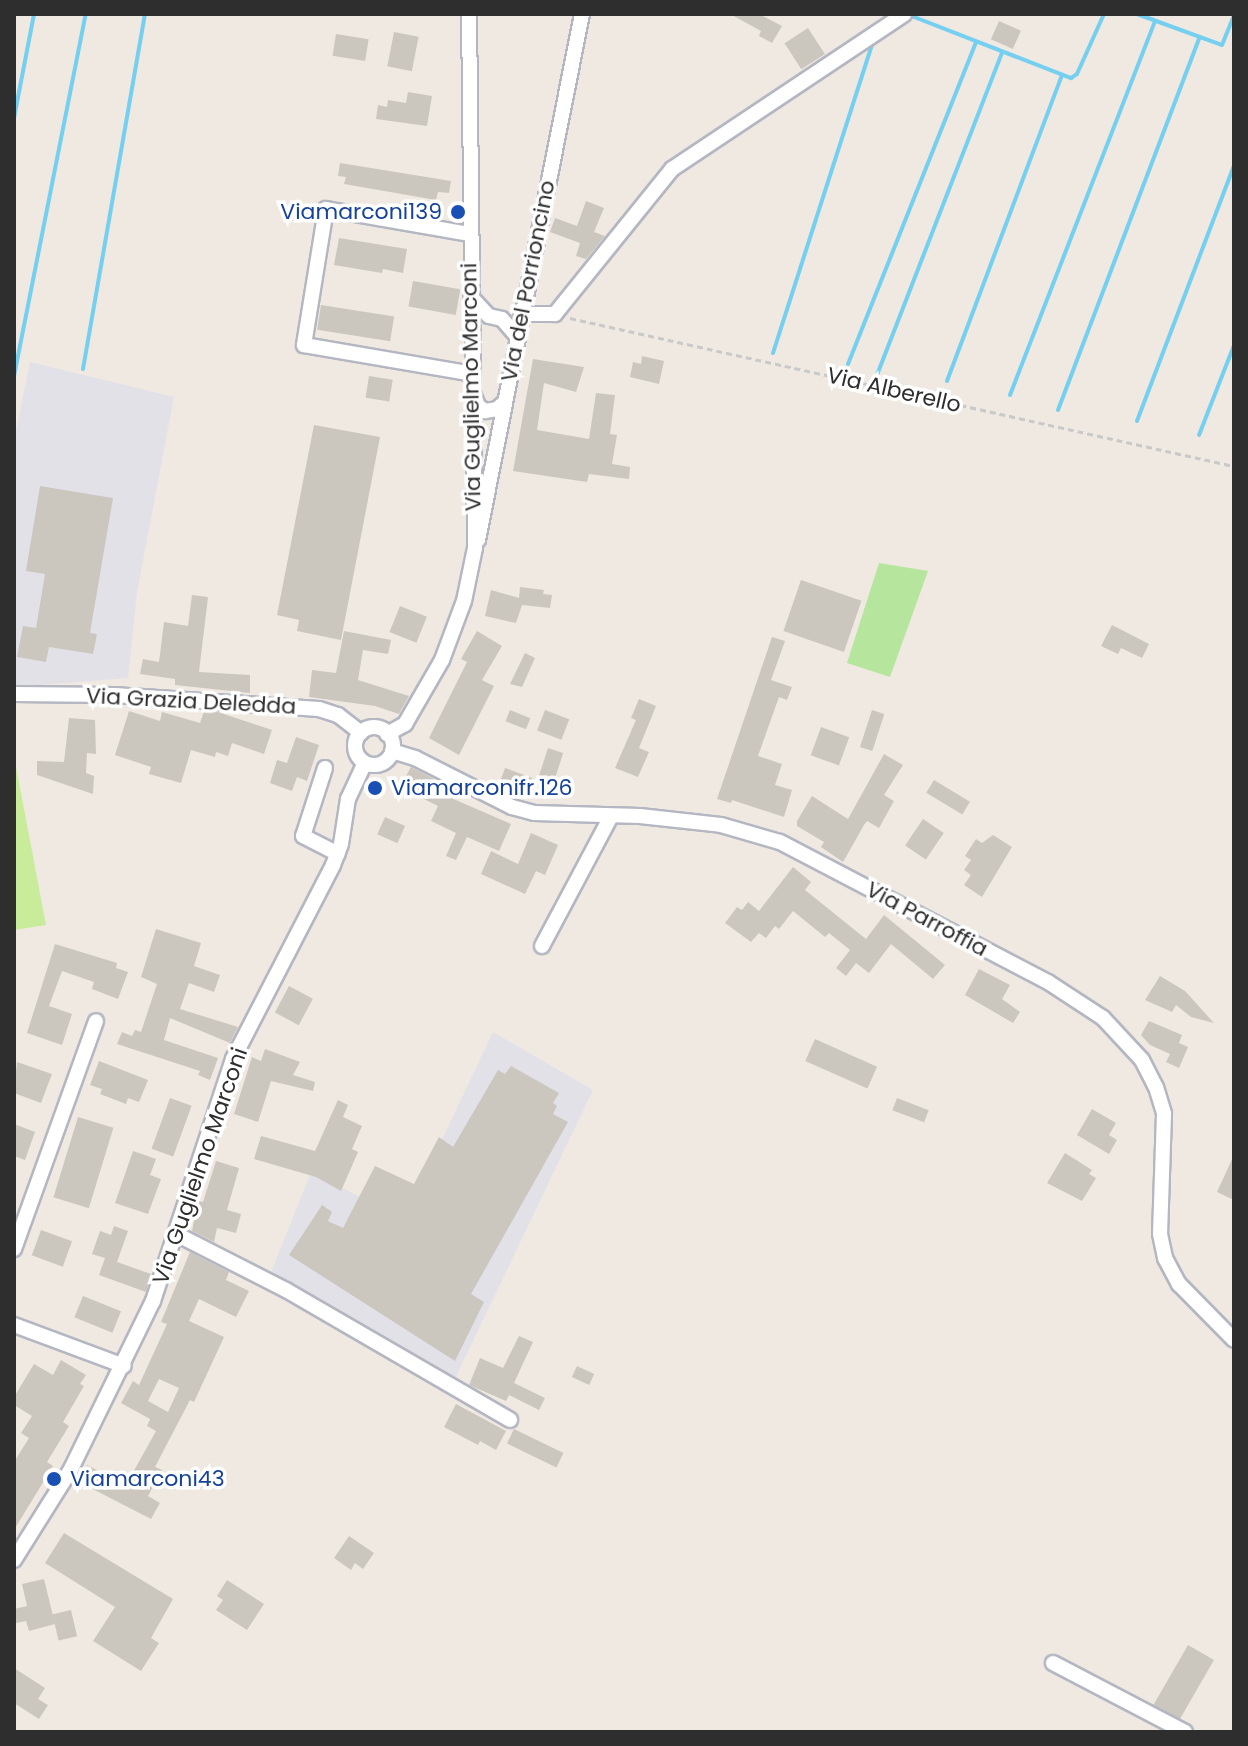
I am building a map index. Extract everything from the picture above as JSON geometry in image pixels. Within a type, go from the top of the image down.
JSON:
[{"type":"street","name":"Via Guglielmo Marconi","points":[[387,734],[405,724],[442,660],[464,601],[475,548],[469,234],[469,14]]},
{"type":"street","name":"Via del Porrioncino","points":[[475,548],[582,14]]},
{"type":"street","points":[[472,330],[496,317],[521,311],[555,314],[672,169],[904,14]]},
{"type":"street","points":[[469,234],[326,209],[304,345],[473,374]]},
{"type":"street","points":[[471,297],[517,336]]},
{"type":"street","points":[[473,392],[478,406],[485,411],[497,409],[504,403]]},
{"type":"street","name":"Via Grazia Deledda","points":[[14,694],[114,695],[319,709],[338,715],[361,733]]},
{"type":"street","points":[[373,728],[387,734],[392,751],[378,765],[365,763],[355,748],[361,733],[373,728]]},
{"type":"street","name":"Via Parroffia","points":[[392,751],[415,758],[512,807],[559,815],[721,825],[780,842],[1048,982],[1103,1018],[1142,1060],[1156,1087],[1164,1114],[1166,1137],[1160,1234],[1165,1258],[1179,1284],[1234,1340]]},
{"type":"street","name":"Via Guglielmo Marconi","points":[[14,1560],[71,1469],[124,1366],[153,1301],[233,1059],[338,854],[348,799],[365,763]]},
{"type":"street","points":[[325,768],[303,836],[338,854]]},
{"type":"street","points":[[542,946],[611,816]]},
{"type":"street","points":[[14,1249],[96,1021]]},
{"type":"street","points":[[176,1234],[286,1290],[510,1420]]},
{"type":"street","points":[[14,1325],[124,1366]]},
{"type":"street","points":[[1053,1663],[1185,1732]]},
{"type":"path","name":"Via Alberello","points":[[555,314],[1234,466]]},
{"type":"shaded area","points":[[30,362],[174,397],[137,592],[128,678],[14,687],[14,441]]},
{"type":"shaded area","points":[[493,1032],[593,1090],[451,1387],[409,1369],[265,1287],[312,1170],[403,1222]]},
{"type":"green space","points":[[879,563],[928,571],[890,677],[847,663]]},
{"type":"green space","points":[[14,756],[46,925],[14,930]]},
{"type":"building","points":[[730,14],[759,14],[782,26],[772,43],[759,36],[761,31]]},
{"type":"building","points":[[999,21],[1021,31],[1013,49],[991,39]]},
{"type":"building","points":[[808,28],[825,54],[801,69],[785,43]]},
{"type":"building","points":[[394,32],[419,37],[412,71],[387,66]]},
{"type":"building","points":[[336,34],[369,39],[365,61],[333,56]]},
{"type":"building","points":[[408,92],[432,96],[427,126],[376,119],[378,105],[387,107],[388,100],[406,103]]},
{"type":"building","points":[[340,163],[451,181],[449,193],[438,192],[436,200],[344,184],[346,177],[338,176]]},
{"type":"building","points":[[586,201],[604,208],[594,232],[605,236],[586,259],[576,256],[580,243],[550,232],[555,218],[577,226]]},
{"type":"building","points":[[339,238],[407,249],[403,273],[383,269],[382,273],[334,265]]},
{"type":"building","points":[[413,281],[460,289],[456,315],[408,307]]},
{"type":"building","points":[[321,305],[394,317],[390,341],[317,330]]},
{"type":"building","points":[[642,356],[664,361],[659,384],[630,377],[633,362],[641,364]]},
{"type":"building","points":[[533,359],[584,367],[576,392],[544,383],[537,430],[589,439],[596,393],[615,395],[610,434],[617,435],[612,464],[630,467],[629,479],[589,474],[587,482],[513,471]]},
{"type":"building","points":[[369,376],[393,380],[389,401],[366,398]]},
{"type":"building","points":[[314,425],[380,437],[341,640],[297,631],[299,620],[277,615]]},
{"type":"building","points":[[40,486],[113,498],[90,633],[97,634],[93,654],[49,647],[46,662],[17,657],[23,626],[36,628],[45,574],[26,571]]},
{"type":"building","points":[[801,580],[862,601],[844,652],[783,631]]},
{"type":"building","points":[[520,587],[544,590],[543,594],[552,595],[550,608],[522,605],[516,623],[485,616],[491,590],[519,598]]},
{"type":"building","points":[[192,595],[208,597],[199,672],[250,675],[250,693],[175,685],[175,679],[140,674],[143,659],[159,662],[164,622],[188,626]]},
{"type":"building","points":[[400,606],[427,617],[416,643],[390,632]]},
{"type":"building","points":[[1112,625],[1149,644],[1142,658],[1121,648],[1118,654],[1101,646]]},
{"type":"building","points":[[344,631],[391,640],[388,654],[363,650],[358,680],[409,696],[399,714],[375,706],[309,697],[312,670],[336,673]]},
{"type":"building","points":[[477,631],[502,646],[482,680],[494,686],[459,755],[429,738],[467,662],[461,659]]},
{"type":"building","points":[[772,637],[785,641],[771,680],[792,687],[787,700],[779,697],[758,756],[782,764],[775,785],[792,790],[784,817],[732,800],[731,803],[717,799]]},
{"type":"building","points":[[525,653],[535,658],[522,687],[510,684]]},
{"type":"building","points":[[639,699],[656,706],[639,748],[649,752],[638,777],[615,768],[636,720],[631,718]]},
{"type":"building","points":[[510,710],[530,718],[526,729],[506,721]]},
{"type":"building","points":[[545,710],[569,719],[561,740],[537,731]]},
{"type":"building","points":[[872,710],[884,714],[872,751],[860,747]]},
{"type":"building","points":[[129,711],[160,721],[162,712],[200,723],[204,711],[218,712],[272,730],[264,754],[232,743],[228,756],[216,752],[215,757],[191,750],[181,783],[149,774],[151,767],[115,755]]},
{"type":"building","points":[[69,718],[95,720],[96,754],[87,753],[86,773],[94,776],[93,794],[37,775],[37,761],[64,762]]},
{"type":"building","points":[[821,727],[849,737],[839,765],[811,755]]},
{"type":"building","points":[[296,737],[319,745],[307,781],[297,777],[292,791],[270,783],[277,760],[287,763]]},
{"type":"building","points":[[548,748],[563,753],[554,781],[539,776]]},
{"type":"building","points":[[884,754],[903,765],[884,795],[894,801],[879,828],[867,821],[843,862],[821,847],[824,842],[797,826],[797,821],[812,796],[848,819]]},
{"type":"building","points":[[411,767],[440,782],[435,791],[511,824],[499,851],[467,837],[456,860],[446,856],[456,833],[431,821],[438,806],[400,787]]},
{"type":"building","points":[[505,768],[532,778],[525,797],[498,787]]},
{"type":"building","points":[[934,780],[970,802],[962,814],[926,793]]},
{"type":"building","points":[[385,817],[405,826],[397,843],[377,834]]},
{"type":"building","points":[[923,819],[944,833],[926,860],[905,846]]},
{"type":"building","points":[[531,833],[558,845],[545,875],[536,871],[525,894],[481,874],[491,851],[518,864]]},
{"type":"building","points":[[993,835],[1012,847],[982,897],[964,885],[971,875],[964,870],[971,860],[965,856],[976,839],[982,843]]},
{"type":"building","points":[[793,867],[811,882],[805,890],[866,939],[884,915],[945,965],[933,979],[891,944],[869,973],[856,963],[846,976],[836,968],[850,950],[829,933],[825,937],[793,911],[779,929],[775,926],[766,938],[759,933],[751,942],[725,923],[737,907],[742,910],[748,902],[759,911]]},
{"type":"building","points":[[156,929],[201,943],[194,966],[220,975],[214,992],[189,983],[180,1009],[238,1027],[230,1043],[170,1018],[164,1040],[218,1058],[210,1080],[198,1075],[200,1071],[117,1044],[122,1032],[132,1036],[135,1030],[141,1032],[157,984],[141,977]]},
{"type":"building","points":[[55,944],[117,963],[116,968],[128,972],[118,999],[92,989],[94,982],[62,971],[49,1006],[72,1014],[62,1045],[27,1033]]},
{"type":"building","points":[[979,969],[1010,985],[1002,999],[1020,1012],[1013,1023],[965,995]]},
{"type":"building","points":[[1160,976],[1185,991],[1214,1023],[1191,1017],[1176,1005],[1172,1012],[1145,1000]]},
{"type":"building","points":[[289,986],[313,999],[299,1025],[275,1012]]},
{"type":"building","points":[[1149,1021],[1182,1035],[1179,1043],[1188,1047],[1179,1068],[1166,1062],[1170,1054],[1150,1045],[1141,1035]]},
{"type":"building","points":[[815,1039],[877,1067],[867,1089],[805,1061]]},
{"type":"building","points":[[265,1049],[300,1062],[293,1075],[315,1082],[313,1091],[271,1081],[258,1122],[234,1114],[252,1057],[261,1061]]},
{"type":"building","points":[[99,1061],[148,1080],[139,1102],[128,1098],[126,1104],[100,1094],[102,1089],[90,1085]]},
{"type":"building","points":[[17,1062],[52,1074],[41,1103],[14,1093]]},
{"type":"building","points":[[511,1066],[559,1093],[553,1103],[557,1106],[553,1114],[568,1122],[471,1294],[484,1302],[455,1361],[289,1255],[322,1205],[332,1212],[328,1221],[343,1228],[375,1166],[414,1184],[439,1137],[453,1147],[498,1070],[505,1074]]},
{"type":"building","points":[[170,1098],[192,1106],[173,1157],[152,1149]]},
{"type":"building","points":[[897,1098],[929,1110],[924,1122],[892,1110]]},
{"type":"building","points":[[338,1100],[348,1105],[343,1117],[362,1126],[352,1149],[358,1152],[341,1191],[316,1177],[254,1159],[261,1136],[315,1151]]},
{"type":"building","points":[[1092,1109],[1116,1123],[1109,1135],[1117,1140],[1109,1154],[1077,1135]]},
{"type":"building","points":[[78,1117],[113,1128],[89,1208],[53,1197]]},
{"type":"building","points":[[14,1124],[35,1132],[25,1160],[14,1156]]},
{"type":"building","points":[[133,1151],[156,1159],[150,1175],[161,1179],[148,1214],[115,1203]]},
{"type":"building","points":[[1065,1153],[1092,1170],[1089,1174],[1096,1178],[1082,1201],[1047,1183]]},
{"type":"building","points":[[1234,1155],[1234,1200],[1217,1192]]},
{"type":"building","points":[[216,1161],[239,1168],[227,1210],[241,1214],[236,1233],[217,1228],[214,1242],[192,1231],[198,1201],[203,1202]]},
{"type":"building","points":[[114,1226],[128,1231],[117,1262],[151,1274],[146,1292],[99,1275],[105,1258],[92,1254],[100,1231],[111,1235]]},
{"type":"building","points":[[41,1230],[72,1241],[63,1267],[32,1255]]},
{"type":"building","points":[[190,1252],[229,1272],[226,1280],[249,1291],[236,1317],[199,1299],[189,1321],[224,1337],[194,1402],[190,1400],[155,1467],[162,1470],[148,1496],[160,1503],[151,1519],[79,1482],[87,1465],[126,1485],[156,1431],[147,1426],[150,1419],[121,1403],[133,1381],[139,1385],[167,1324],[161,1322]],"holes":[[[159,1379],[179,1388],[168,1412],[148,1401]]]},
{"type":"building","points":[[83,1296],[121,1311],[112,1333],[74,1317]]},
{"type":"building","points":[[519,1336],[533,1342],[514,1383],[545,1398],[539,1410],[509,1395],[506,1401],[469,1385],[480,1358],[503,1368]]},
{"type":"building","points":[[61,1360],[86,1375],[80,1384],[84,1386],[63,1422],[69,1426],[47,1462],[53,1466],[14,1530],[14,1462],[29,1438],[21,1433],[32,1416],[14,1405],[14,1397],[34,1364],[53,1375]]},
{"type":"building","points":[[577,1366],[594,1374],[589,1385],[572,1377]]},
{"type":"building","points":[[456,1404],[506,1431],[496,1450],[480,1441],[478,1445],[444,1427]]},
{"type":"building","points":[[514,1429],[563,1453],[556,1467],[507,1443]]},
{"type":"building","points":[[64,1533],[173,1599],[151,1638],[159,1643],[141,1671],[93,1641],[115,1607],[45,1563]]},
{"type":"building","points":[[349,1536],[374,1553],[363,1569],[355,1563],[351,1570],[334,1558]]},
{"type":"building","points":[[44,1579],[55,1624],[29,1631],[26,1621],[16,1623],[14,1609],[27,1606],[22,1584]]},
{"type":"building","points":[[227,1580],[264,1604],[247,1630],[216,1610],[223,1600],[217,1596]]},
{"type":"building","points":[[71,1610],[77,1636],[59,1641],[52,1614]]},
{"type":"building","points":[[1188,1645],[1214,1660],[1179,1720],[1154,1705]]},
{"type":"building","points":[[14,1668],[45,1688],[38,1699],[48,1705],[39,1719],[14,1703]]},
{"type":"waterway","points":[[14,118],[34,14]]},
{"type":"waterway","points":[[14,376],[86,14]]},
{"type":"waterway","points":[[83,369],[145,14]]},
{"type":"waterway","points":[[909,15],[1071,78],[1077,74],[1104,14]]},
{"type":"waterway","points":[[1137,14],[1222,45],[1234,15]]},
{"type":"waterway","points":[[1010,395],[1155,21]]},
{"type":"waterway","points":[[1058,410],[1200,37]]},
{"type":"waterway","points":[[773,353],[874,39]]},
{"type":"waterway","points":[[848,364],[976,43]]},
{"type":"waterway","points":[[877,375],[1002,53]]},
{"type":"waterway","points":[[947,381],[1062,75]]},
{"type":"waterway","points":[[1137,421],[1234,166]]},
{"type":"waterway","points":[[1199,435],[1234,345]]},
{"type":"place","name":"Viamarconi139","points":[[458,212]]},
{"type":"place","name":"Viamarconifr.126","points":[[375,788]]},
{"type":"place","name":"Viamarconi43","points":[[54,1479]]}]
